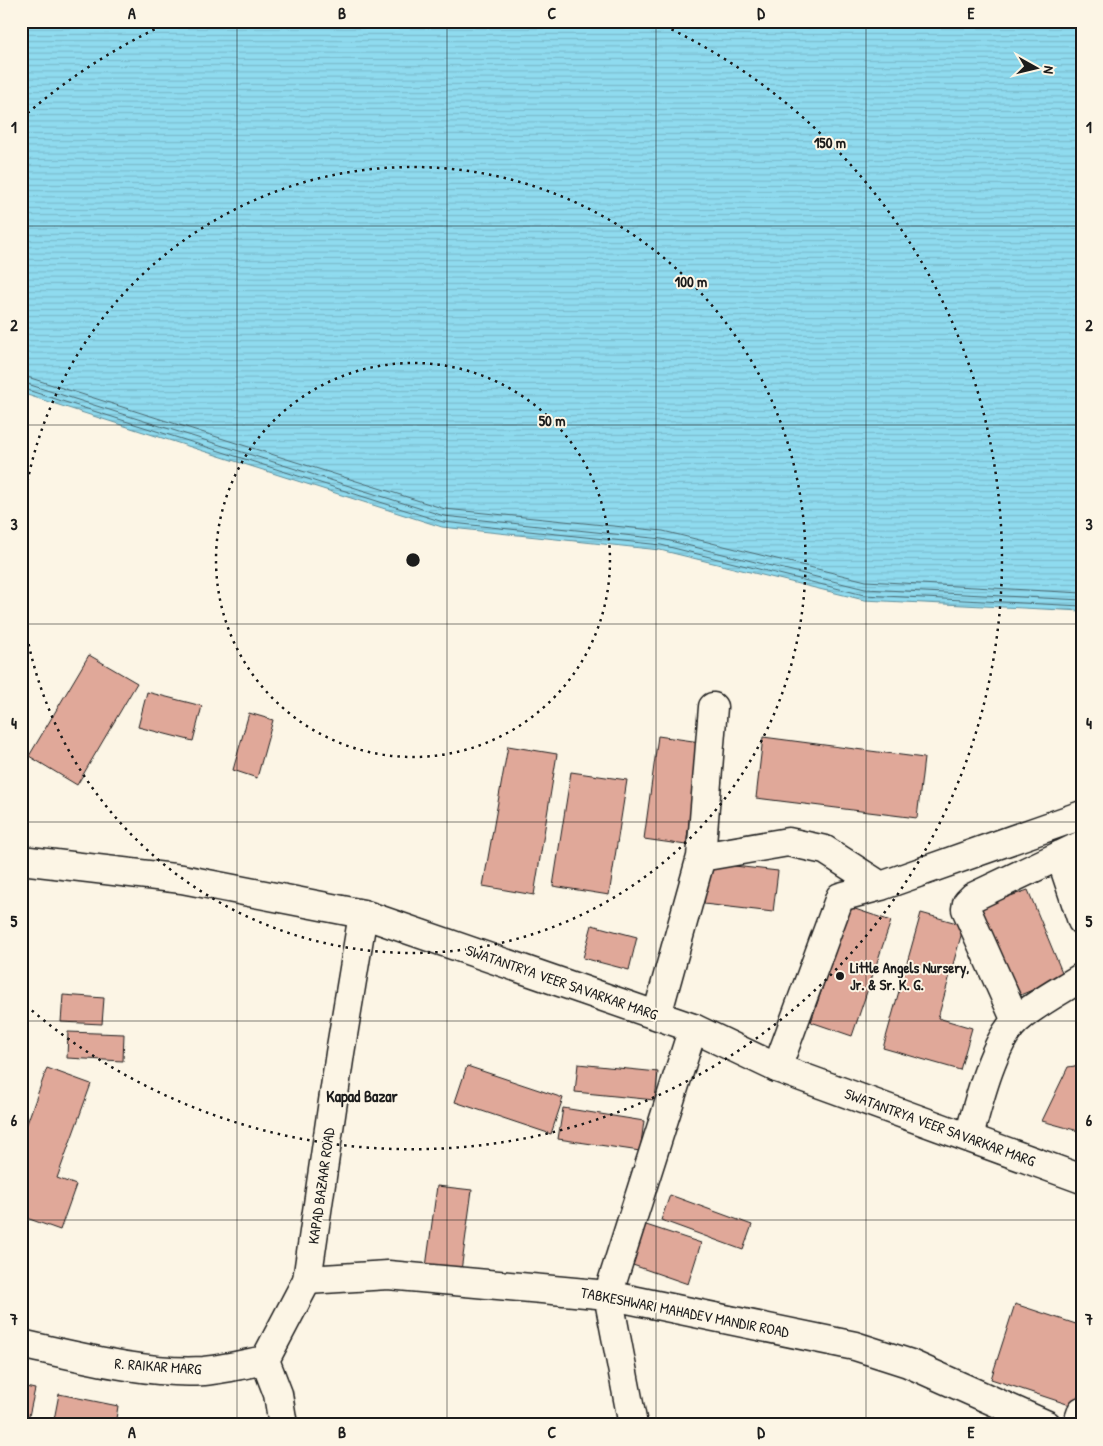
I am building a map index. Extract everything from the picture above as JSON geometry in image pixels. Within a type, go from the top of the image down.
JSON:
[{"type":"street","points":[[657,1015],[701,857],[713,707]]},
{"type":"street","points":[[777,1068],[840,897],[882,886],[1082,815]]},
{"type":"street","points":[[701,857],[788,842],[825,850],[882,886]]},
{"type":"street","points":[[1016,1021],[966,909],[967,903],[973,897],[1071,850],[1082,921]]},
{"type":"street","name":"SWATANTRYA VEER SAVARKAR MARG","points":[[21,860],[182,879],[363,914],[693,1028],[777,1068],[1082,1179]]},
{"type":"street","name":"KAPAD BAZAAR ROAD","points":[[307,1280],[340,1053],[363,914]]},
{"type":"street","points":[[969,1138],[981,1092],[1006,1033],[1016,1021],[1079,983]]},
{"type":"street","points":[[633,1425],[608,1295],[693,1028]]},
{"type":"street","name":"TABKESHWARI MAHADEV MANDIR ROAD","points":[[307,1280],[388,1275],[608,1295],[855,1346],[908,1363],[1047,1425]]},
{"type":"street","points":[[283,1425],[278,1394],[265,1360],[307,1280]]},
{"type":"street","name":"R. RAIKAR MARG","points":[[21,1344],[112,1363],[153,1368],[203,1371],[265,1360]]},
{"type":"street","points":[[1077,1425],[1082,1411]]},
{"type":"water","points":[[21,21],[1082,21],[1082,611],[864,600],[660,550],[442,527],[21,393]]},
{"type":"building","points":[[89,655],[137,683],[77,785],[29,756]]},
{"type":"building","points":[[147,692],[202,706],[193,741],[138,727]]},
{"type":"building","points":[[249,713],[273,720],[257,778],[233,770]]},
{"type":"building","points":[[658,736],[700,742],[686,845],[644,839]]},
{"type":"building","points":[[763,737],[924,758],[917,818],[756,798]]},
{"type":"building","points":[[508,746],[557,754],[534,895],[483,886]]},
{"type":"building","points":[[571,772],[627,780],[609,895],[553,886]]},
{"type":"building","points":[[1082,862],[1082,878],[1076,864]]},
{"type":"building","points":[[708,863],[778,871],[773,912],[704,904]]},
{"type":"building","points":[[1028,890],[1064,977],[1013,998],[973,902],[990,903]]},
{"type":"building","points":[[849,907],[891,921],[852,1036],[811,1022]]},
{"type":"building","points":[[921,913],[964,925],[938,1018],[972,1028],[960,1070],[883,1048]]},
{"type":"building","points":[[592,925],[637,937],[629,970],[583,958]]},
{"type":"building","points":[[63,995],[104,998],[102,1024],[61,1022]]},
{"type":"building","points":[[68,1032],[124,1034],[123,1061],[67,1058]]},
{"type":"building","points":[[578,1064],[658,1072],[655,1100],[575,1092]]},
{"type":"building","points":[[1082,1065],[1082,1132],[1042,1121],[1068,1067]]},
{"type":"building","points":[[467,1066],[563,1098],[551,1134],[455,1102]]},
{"type":"building","points":[[47,1068],[91,1084],[57,1178],[76,1185],[60,1230],[21,1216],[21,1140]]},
{"type":"building","points":[[563,1108],[644,1121],[640,1151],[558,1139]]},
{"type":"building","points":[[437,1186],[472,1190],[461,1271],[426,1267]]},
{"type":"building","points":[[670,1195],[752,1225],[743,1250],[661,1220]]},
{"type":"building","points":[[640,1223],[701,1243],[688,1284],[627,1263]]},
{"type":"building","points":[[1015,1304],[1082,1326],[1082,1400],[1079,1408],[991,1379]]},
{"type":"building","points":[[21,1386],[35,1389],[27,1425],[21,1425]]},
{"type":"building","points":[[59,1394],[118,1406],[115,1425],[53,1425]]},
{"type":"place","name":"Little Angels Nursery, Jr. & Sr. K. G.","points":[[840,976]]},
{"type":"district","name":"Kapad Bazar","points":[[362,1096]]}]
